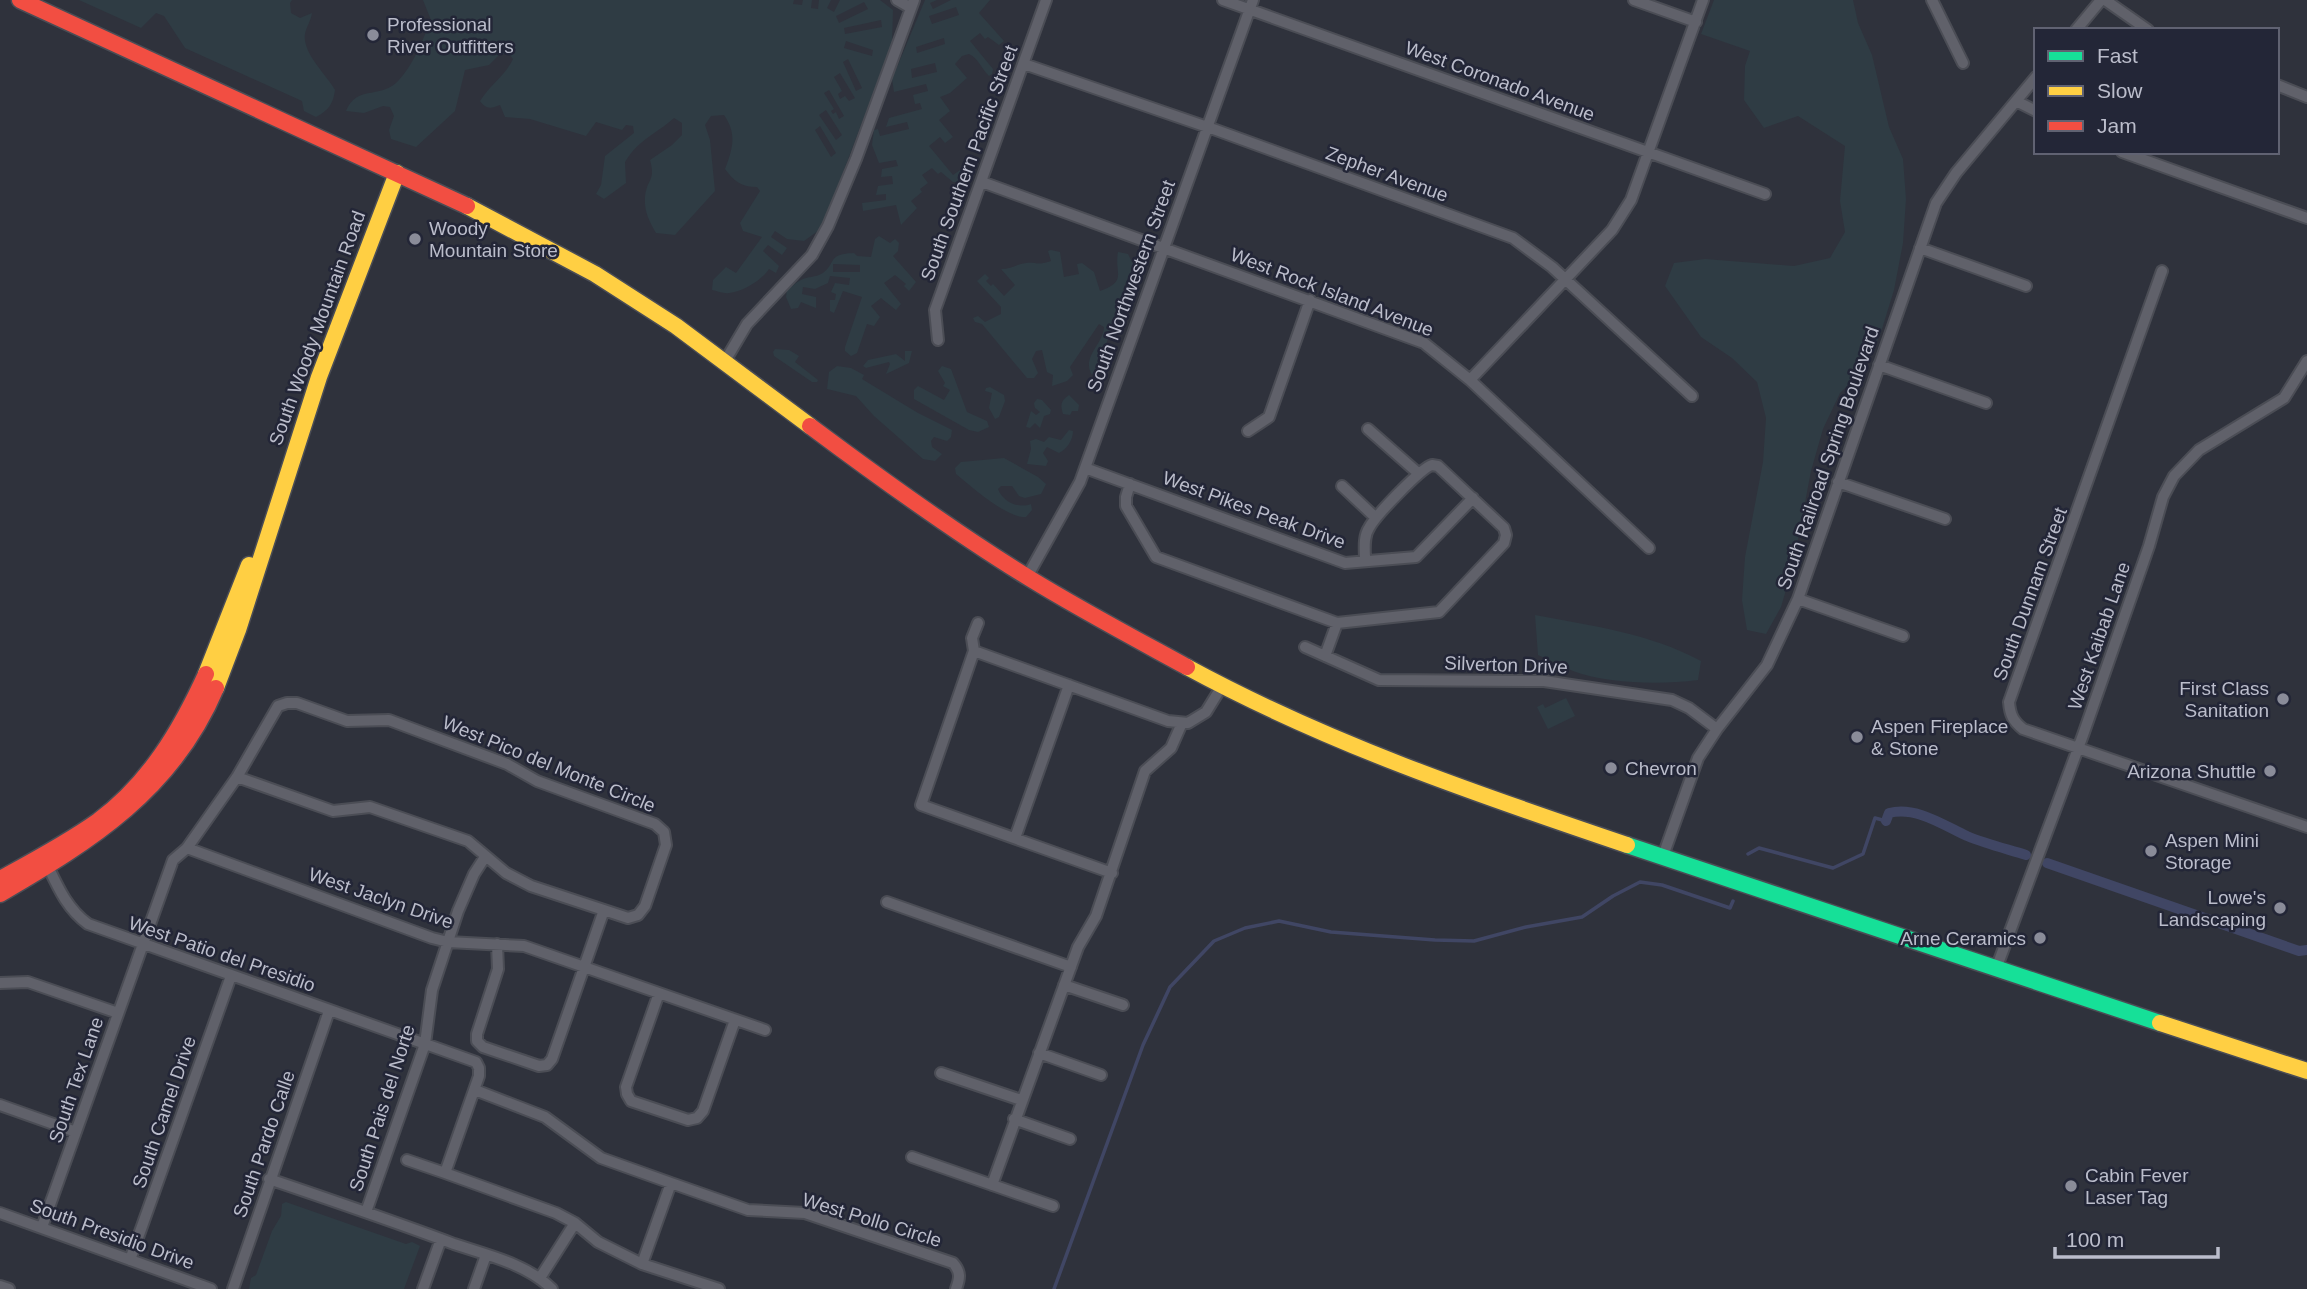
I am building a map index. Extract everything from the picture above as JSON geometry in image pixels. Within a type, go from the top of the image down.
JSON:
[{"type":"main road","points":[[20,0],[498,221],[596,274],[676,326],[869,470],[1027,577],[1222,686],[1320,732],[1453,786],[2307,1071]]},
{"type":"main road","name":"South Woody Mountain Road","points":[[0,879],[102,833],[127,813],[180,752],[200,720],[216,687],[341,318],[397,173]]},
{"type":"main road","name":"South Woody Mountain Road","points":[[0,894],[45,860]]},
{"type":"street","points":[[725,361],[747,324],[812,255],[828,226],[856,159],[913,4],[897,0]]},
{"type":"street","name":"South Southern Pacific Street","points":[[938,340],[935,310],[1046,0]]},
{"type":"street","name":"West Coronado Avenue","points":[[1223,0],[1251,5],[1765,194]]},
{"type":"street","points":[[1634,0],[1696,22]]},
{"type":"street","points":[[1471,380],[1566,281],[1621,218],[1632,200],[1703,0]]},
{"type":"street","points":[[1932,0],[1963,63]]},
{"type":"street","points":[[2078,28],[2103,0],[2145,28]]},
{"type":"street","name":"South Northwestern Street","points":[[1027,577],[1070,501],[1085,468],[1251,5]]},
{"type":"street","name":"Zepher Avenue","points":[[1024,64],[1513,238],[1544,260],[1692,396]]},
{"type":"street","name":"South Railroad Spring Boulevard","points":[[1663,856],[1698,758],[1767,665],[1798,599],[1936,203],[2034,79]]},
{"type":"street","points":[[2279,87],[2307,97]]},
{"type":"street","points":[[2016,101],[2034,110]]},
{"type":"street","points":[[2128,154],[2307,218]]},
{"type":"street","name":"West Rock Island Avenue","points":[[982,182],[1424,343],[1471,380],[1649,548]]},
{"type":"street","points":[[1920,248],[2026,286]]},
{"type":"street","name":"South Dunnam Street","points":[[2078,750],[2023,729],[2011,716],[2009,702],[2162,271]]},
{"type":"street","points":[[1248,431],[1269,417],[1310,300]]},
{"type":"street","name":"West Kaibab Lane","points":[[2078,750],[2149,546],[2155,519],[2174,476],[2199,450],[2284,398],[2307,361]]},
{"type":"street","points":[[1879,365],[1986,402]]},
{"type":"street","points":[[1368,429],[1418,474]]},
{"type":"street","points":[[1130,484],[1126,506],[1156,557],[1337,623],[1439,612],[1504,543],[1506,535],[1504,528],[1438,466],[1426,467],[1376,519],[1366,536],[1365,561]]},
{"type":"street","name":"West Pikes Peak Drive","points":[[1085,468],[1345,563],[1416,557],[1473,498]]},
{"type":"street","points":[[1838,482],[1945,519]]},
{"type":"street","points":[[1342,486],[1376,519]]},
{"type":"street","points":[[1798,599],[1903,636]]},
{"type":"street","points":[[978,623],[972,638],[974,651],[921,805],[1112,873]]},
{"type":"street","points":[[1325,656],[1337,623]]},
{"type":"street","name":"Silverton Drive","points":[[1305,647],[1378,680],[1544,681],[1672,700],[1689,708],[1717,729]]},
{"type":"street","points":[[974,651],[1168,721],[1182,723],[1188,723],[1206,712],[1222,686]]},
{"type":"street","points":[[1015,838],[1069,685]]},
{"type":"street","name":"West Pico del Monte Circle","points":[[143,945],[173,860],[187,848],[237,777],[278,706],[287,703],[298,703],[347,721],[388,720],[507,764],[537,781],[655,824],[664,832],[666,845],[645,906],[638,915],[628,918],[531,886],[506,873],[471,842],[370,807],[333,811],[237,777]]},
{"type":"street","points":[[992,1185],[1078,947],[1093,924],[1112,873],[1146,771],[1171,748],[1182,723]]},
{"type":"street","points":[[1996,969],[2078,750],[2307,827]]},
{"type":"street","name":"West Jaclyn Drive","points":[[187,848],[448,942],[524,946],[765,1031]]},
{"type":"street","name":"South Pais del Norte","points":[[366,1212],[425,1044],[432,990],[448,942],[469,886],[485,857]]},
{"type":"street","name":"West Patio del Presidio","points":[[45,860],[67,905],[88,924],[425,1044]]},
{"type":"street","points":[[887,902],[1071,967]]},
{"type":"street","points":[[497,944],[498,969],[477,1041],[483,1047],[539,1066],[547,1065],[552,1059],[604,910]]},
{"type":"street","name":"South Tex Lane","points":[[42,1227],[143,945]]},
{"type":"street","name":"South Camel Drive","points":[[130,1259],[230,976]]},
{"type":"street","points":[[0,983],[28,982],[118,1013]]},
{"type":"street","points":[[1064,985],[1123,1005]]},
{"type":"street","points":[[659,993],[626,1087],[631,1101],[688,1120],[697,1118],[703,1111],[735,1020]]},
{"type":"street","name":"South Pardo Calle","points":[[233,1289],[329,1011]]},
{"type":"street","points":[[425,1044],[476,1062],[479,1068],[475,1090],[445,1173]]},
{"type":"street","points":[[1039,1053],[1101,1075]]},
{"type":"street","points":[[941,1073],[1021,1100]]},
{"type":"street","name":"West Pollo Circle","points":[[475,1090],[545,1117],[601,1158],[748,1210],[805,1213],[953,1263],[958,1269],[960,1279],[956,1289]]},
{"type":"street","points":[[0,1105],[76,1132]]},
{"type":"street","points":[[1014,1119],[1070,1139]]},
{"type":"street","points":[[912,1157],[1053,1206]]},
{"type":"street","points":[[407,1160],[556,1213],[575,1223],[598,1242],[642,1264],[719,1289]]},
{"type":"street","points":[[270,1179],[486,1255],[540,1278],[552,1289]]},
{"type":"street","points":[[642,1264],[671,1183]]},
{"type":"street","name":"South Presidio Drive","points":[[0,1213],[211,1289]]},
{"type":"street","points":[[540,1278],[575,1223]]},
{"type":"street","points":[[423,1289],[441,1239]]},
{"type":"street","points":[[474,1289],[486,1255]]},
{"type":"street","points":[[0,1286],[9,1289]]},
{"type":"shaded area","points":[[79,0],[292,0],[291,13],[300,18],[312,13],[305,41],[311,56],[335,90],[332,103],[316,117],[304,111],[302,101],[185,48],[164,16],[156,13],[141,28]]},
{"type":"shaded area","points":[[423,0],[794,0],[793,4],[802,5],[803,0],[812,0],[811,8],[818,9],[819,0],[831,0],[827,8],[834,12],[840,0],[880,0],[893,10],[892,43],[822,228],[804,241],[787,239],[775,231],[771,237],[787,248],[782,255],[768,245],[763,251],[779,266],[776,273],[769,269],[752,285],[727,293],[712,290],[713,280],[726,267],[736,273],[762,237],[743,231],[740,223],[760,191],[757,187],[738,182],[725,169],[732,135],[724,115],[711,116],[705,125],[710,140],[715,191],[675,235],[656,233],[645,202],[652,176],[650,160],[682,135],[682,123],[674,118],[630,154],[625,162],[626,183],[604,199],[596,194],[601,185],[605,156],[634,133],[633,126],[626,125],[622,130],[596,122],[586,136],[530,119],[505,117],[500,105],[486,107],[480,101],[510,65],[513,59],[509,54],[500,54],[489,65],[465,70],[455,111],[416,147],[391,139],[389,130],[394,116],[390,107],[383,106],[364,113],[346,111],[356,98],[389,88],[402,77],[431,20]],"holes":[[[864,2],[868,9],[839,23],[836,16]],[[881,20],[882,27],[845,34],[844,28]],[[846,41],[873,50],[872,56],[844,48]],[[848,59],[862,88],[856,91],[843,62]],[[840,73],[855,98],[849,101],[845,96],[840,99],[838,94],[842,91],[834,77]],[[829,90],[844,116],[839,119],[836,112],[833,114],[831,111],[834,109],[824,93]],[[826,110],[842,135],[836,140],[819,115]],[[820,126],[836,153],[831,157],[815,130]]]},
{"type":"shaded area","points":[[925,0],[937,0],[930,3],[933,9],[951,0],[990,0],[979,13],[1004,41],[999,45],[988,37],[985,39],[980,33],[970,41],[993,69],[992,74],[989,76],[969,54],[962,56],[955,64],[967,78],[950,93],[940,97],[950,111],[939,120],[953,137],[945,143],[940,137],[929,146],[953,175],[963,168],[964,179],[961,182],[953,182],[932,168],[922,175],[928,183],[911,201],[917,208],[901,225],[896,205],[863,211],[862,203],[886,200],[886,194],[876,195],[878,186],[893,184],[892,176],[881,177],[882,169],[898,166],[896,160],[879,163],[872,145],[874,130],[878,129],[880,136],[909,129],[907,122],[886,127],[889,118],[922,109],[920,103],[915,104],[913,95],[928,91],[926,84],[894,92],[892,79]],"holes":[[[956,7],[959,15],[932,24],[929,16]],[[944,38],[945,44],[917,53],[916,47]],[[935,63],[937,72],[912,78],[911,69]]]},
{"type":"shaded area","points":[[1714,0],[1853,0],[1858,23],[1872,55],[1889,127],[1903,159],[1906,199],[1903,243],[1894,290],[1881,332],[1865,368],[1840,393],[1823,429],[1811,471],[1793,566],[1781,607],[1766,634],[1747,630],[1742,600],[1745,557],[1763,462],[1766,418],[1757,382],[1732,358],[1701,337],[1665,286],[1674,263],[1705,259],[1794,266],[1830,258],[1845,232],[1840,201],[1845,146],[1798,116],[1764,128],[1744,100],[1745,66],[1750,51],[1701,34]]},
{"type":"shaded area","points":[[879,236],[890,243],[895,239],[899,243],[898,251],[893,256],[916,282],[909,291],[904,286],[906,284],[895,275],[884,283],[901,304],[896,310],[881,298],[871,306],[880,317],[874,326],[867,324],[857,353],[851,356],[845,351],[845,347],[862,297],[843,291],[834,313],[830,311],[830,300],[835,300],[836,294],[831,292],[835,283],[849,285],[850,278],[830,276],[828,283],[815,289],[803,287],[802,294],[816,297],[816,308],[801,302],[798,308],[791,309],[786,297],[787,290],[797,282],[823,273],[840,255],[854,253],[857,256],[871,257],[875,239]],"holes":[[[833,264],[860,265],[860,272],[833,272]]]},
{"type":"shaded area","points":[[1048,251],[1060,252],[1064,277],[1079,274],[1077,264],[1082,263],[1094,272],[1100,291],[1117,280],[1118,252],[1128,254],[1134,266],[1124,287],[1122,303],[1096,370],[1092,375],[1089,362],[1103,333],[1104,327],[1099,324],[1070,367],[1073,375],[1067,381],[1052,386],[1053,375],[1047,372],[1042,350],[1036,351],[1032,359],[1038,373],[1034,378],[1027,378],[982,324],[975,322],[973,318],[978,316],[985,322],[1001,314],[1001,307],[977,281],[985,274],[989,278],[986,281],[991,286],[993,284],[1004,296],[1015,285],[1001,269],[1051,261]]},
{"type":"shaded area","points":[[775,349],[789,350],[799,356],[795,362],[818,380],[817,382],[812,382],[774,356]]},
{"type":"shaded area","points":[[905,351],[912,351],[909,363],[886,374],[889,362],[866,368],[863,366],[868,360],[896,354],[905,361]]},
{"type":"shaded area","points":[[837,366],[851,368],[864,375],[862,379],[952,430],[947,441],[934,437],[931,441],[932,447],[942,454],[935,461],[923,459],[874,416],[856,396],[827,389],[829,372]]},
{"type":"shaded area","points":[[942,366],[951,369],[967,412],[987,421],[989,427],[978,432],[969,430],[914,399],[914,390],[918,386],[944,400],[950,390],[943,386],[945,383],[938,371]]},
{"type":"shaded area","points":[[990,387],[1004,395],[1005,401],[999,417],[995,419],[989,408],[992,393],[985,391]]},
{"type":"shaded area","points":[[1069,395],[1079,405],[1078,411],[1072,411],[1070,415],[1063,414],[1062,408],[1063,401]]},
{"type":"shaded area","points":[[1037,399],[1042,400],[1051,410],[1050,414],[1044,416],[1040,428],[1035,423],[1030,428],[1026,427],[1031,411],[1036,415],[1040,412],[1035,408]]},
{"type":"shaded area","points":[[1069,430],[1073,431],[1073,434],[1065,449],[1059,453],[1047,447],[1043,453],[1048,461],[1046,466],[1027,464],[1030,441],[1036,439],[1044,442],[1049,437],[1061,440]]},
{"type":"shaded area","points":[[1004,458],[1046,484],[1041,494],[1025,498],[1019,496],[1012,486],[1001,486],[998,489],[1003,498],[1012,503],[1021,506],[1031,504],[1032,510],[1026,517],[1009,513],[999,507],[956,474],[955,468],[961,462]]},
{"type":"shaded area","points":[[1535,615],[1641,637],[1681,651],[1701,661],[1698,680],[1635,682],[1602,679],[1573,671],[1538,655]]},
{"type":"shaded area","points":[[1566,698],[1575,716],[1548,729],[1537,707],[1543,704],[1545,708]]},
{"type":"shaded area","points":[[286,1202],[406,1244],[412,1242],[420,1246],[404,1289],[249,1289],[251,1278],[256,1275],[272,1231],[281,1216],[282,1204]]},
{"type":"waterway","points":[[1886,821],[1889,813],[1919,814],[1974,839],[2026,855]]},
{"type":"waterway","points":[[1748,854],[1759,848],[1833,868],[1863,854],[1875,818],[1886,821]]},
{"type":"waterway","points":[[2047,863],[2299,951],[2307,950]]},
{"type":"waterway","points":[[1054,1289],[1143,1045],[1170,987],[1214,941],[1245,928],[1279,921],[1331,932],[1474,941],[1526,927],[1582,917],[1640,882],[1662,885],[1730,908],[1733,901]]},
{"type":"traffic: fast","points":[[1627,845],[2160,1023]]},
{"type":"traffic: slow","points":[[216,688],[238,630],[319,377],[397,173]]},
{"type":"traffic: slow","points":[[467,206],[595,274],[676,326],[810,426]]},
{"type":"traffic: slow","points":[[206,674],[249,565]]},
{"type":"traffic: slow","points":[[1187,667],[1294,720],[1348,743],[1458,786],[1627,845]]},
{"type":"traffic: slow","points":[[2160,1023],[2307,1071]]},
{"type":"traffic: jam","points":[[20,0],[467,206]]},
{"type":"traffic: jam","points":[[810,426],[918,505],[1001,560],[1068,601],[1187,667]]},
{"type":"traffic: jam","points":[[0,879],[50,852],[98,821],[133,790],[174,736],[206,674]]},
{"type":"traffic: jam","points":[[0,894],[97,832],[153,784],[177,756],[198,724],[216,688]]},
{"type":"place","name":"Professional River Outfitters","points":[[373,35]]},
{"type":"place","name":"Woody Mountain Store","points":[[415,239]]},
{"type":"place","name":"First Class Sanitation","points":[[2283,699]]},
{"type":"place","name":"Aspen Fireplace & Stone","points":[[1857,737]]},
{"type":"place","name":"Chevron","points":[[1611,768]]},
{"type":"place","name":"Arizona Shuttle","points":[[2270,771]]},
{"type":"place","name":"Aspen Mini Storage","points":[[2151,851]]},
{"type":"place","name":"Lowe's Landscaping","points":[[2280,908]]},
{"type":"place","name":"Arne Ceramics","points":[[2040,938]]},
{"type":"place","name":"Cabin Fever Laser Tag","points":[[2071,1186]]}]
